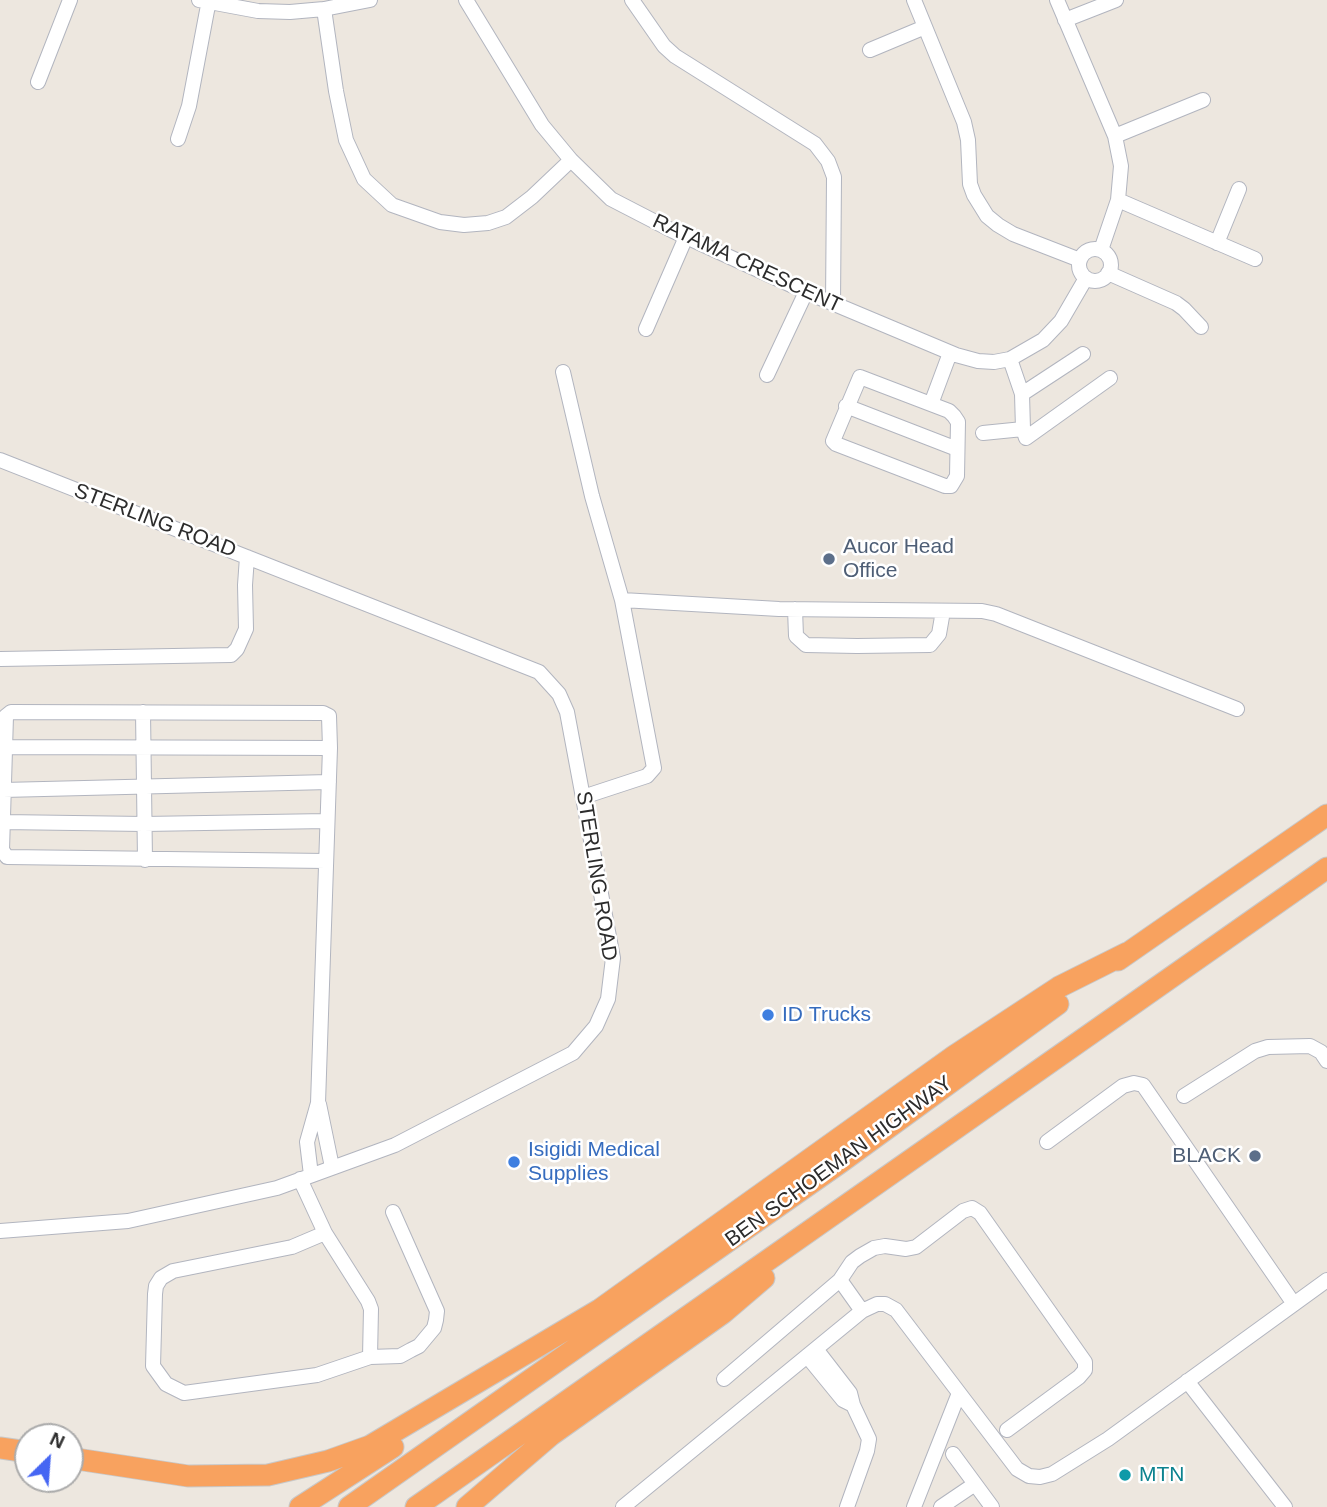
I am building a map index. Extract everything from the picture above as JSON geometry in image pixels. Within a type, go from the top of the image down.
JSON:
[{"type":"highway","name":"BEN SCHOEMAN HIGHWAY","points":[[349,1507],[841,1162],[1127,953],[1327,815]]},
{"type":"highway","name":"BEN SCHOEMAN HIGHWAY","points":[[416,1507],[1327,867]]},
{"type":"highway","points":[[300,1507],[545,1351],[954,1056],[1059,987],[1127,953]]},
{"type":"highway","points":[[467,1507],[551,1435],[723,1312],[788,1257],[815,1227]]},
{"type":"highway","points":[[84,1460],[188,1476],[268,1475],[328,1461],[370,1446],[599,1310]]},
{"type":"street","points":[[38,82],[70,0]]},
{"type":"street","points":[[178,139],[189,106],[206,1],[258,11],[324,9],[370,0]]},
{"type":"street","name":"RATAMA CRESCENT","points":[[466,0],[542,125],[570,160],[611,199],[806,292],[950,353],[978,362],[994,362],[1010,359],[1043,340],[1061,321],[1086,278]]},
{"type":"street","points":[[632,0],[664,46],[675,56],[815,144],[828,161],[834,177],[833,304]]},
{"type":"street","points":[[914,0],[964,122],[968,140],[970,184],[987,216],[1013,233],[1080,260]]},
{"type":"street","points":[[1057,0],[1115,136],[1121,166],[1118,200],[1101,250]]},
{"type":"street","points":[[1065,20],[1116,0]]},
{"type":"street","points":[[324,9],[346,141],[364,179],[392,205],[440,222],[464,225],[488,223],[506,217],[532,197],[570,160]]},
{"type":"street","points":[[870,50],[925,27]]},
{"type":"street","points":[[1115,136],[1203,100]]},
{"type":"street","points":[[1217,243],[1239,189]]},
{"type":"street","points":[[1118,200],[1255,259]]},
{"type":"street","points":[[646,329],[686,237]]},
{"type":"street","points":[[1101,250],[1110,260],[1108,273],[1098,280],[1086,278],[1079,267],[1080,260],[1086,252],[1101,250]]},
{"type":"street","points":[[1108,273],[1176,303],[1200,327]]},
{"type":"street","points":[[767,375],[806,292]]},
{"type":"street","points":[[932,404],[950,353]]},
{"type":"street","points":[[1022,394],[1083,354]]},
{"type":"street","points":[[1010,359],[1022,394],[1023,429],[1027,438],[1110,378]]},
{"type":"street","points":[[563,372],[592,496],[622,600],[654,768],[647,776],[583,797]]},
{"type":"street","points":[[860,377],[932,404],[954,416],[958,422],[957,476],[951,486],[884,463],[833,441],[860,377]]},
{"type":"street","points":[[846,407],[957,449]]},
{"type":"street","points":[[983,433],[1023,429]]},
{"type":"street","name":"STERLING ROAD","points":[[0,460],[539,672],[559,694],[567,712],[613,958],[608,999],[596,1026],[573,1053],[395,1145],[277,1188],[128,1221],[0,1231]]},
{"type":"street","points":[[0,659],[230,655],[237,649],[246,629],[247,557]]},
{"type":"street","points":[[622,600],[795,609],[982,611],[996,614],[1237,709]]},
{"type":"street","points":[[795,609],[796,636],[806,645],[857,646],[930,645],[939,634],[943,611]]},
{"type":"street","points":[[326,861],[7,857],[2,850],[6,716],[11,712],[323,713],[331,718],[318,1103],[332,1167]]},
{"type":"street","points":[[143,712],[145,860]]},
{"type":"street","points":[[4,747],[330,748]]},
{"type":"street","points":[[4,790],[329,782]]},
{"type":"street","points":[[3,822],[144,824],[327,821]]},
{"type":"street","points":[[1184,1096],[1255,1051],[1268,1047],[1310,1046],[1321,1052],[1327,1061]]},
{"type":"street","points":[[1047,1142],[1123,1086],[1134,1083],[1143,1085],[1294,1304]]},
{"type":"street","points":[[318,1103],[308,1134],[306,1177],[325,1233],[371,1309],[370,1357]]},
{"type":"street","points":[[724,1379],[840,1280],[852,1262],[874,1248],[916,1247],[962,1211],[972,1208],[980,1213],[1085,1362],[1085,1370],[1079,1377],[1007,1430]]},
{"type":"street","points":[[325,1233],[292,1247],[173,1271],[161,1278],[155,1294],[153,1366],[166,1384],[184,1393],[317,1375],[370,1357],[400,1356],[419,1346],[434,1328],[437,1311],[393,1212]]},
{"type":"street","points":[[840,1280],[862,1311]]},
{"type":"street","points":[[623,1507],[862,1311],[877,1304],[886,1304],[896,1310],[1017,1469],[1029,1476],[1041,1477],[1052,1474],[1108,1439],[1327,1280]]},
{"type":"street","points":[[811,1352],[843,1400],[853,1405],[869,1439],[846,1507]]},
{"type":"street","points":[[1187,1381],[1285,1507]]},
{"type":"street","points":[[914,1507],[958,1392]]},
{"type":"street","points":[[953,1454],[992,1507]]},
{"type":"street","points":[[941,1507],[975,1484]]},
{"type":"place","name":"Aucor Head Office","points":[[829,559]]},
{"type":"place","name":"ID Trucks","points":[[768,1015]]},
{"type":"place","name":"BLACK","points":[[1255,1156]]},
{"type":"place","name":"Isigidi Medical Supplies","points":[[514,1162]]},
{"type":"place","name":"MTN","points":[[1125,1475]]}]
